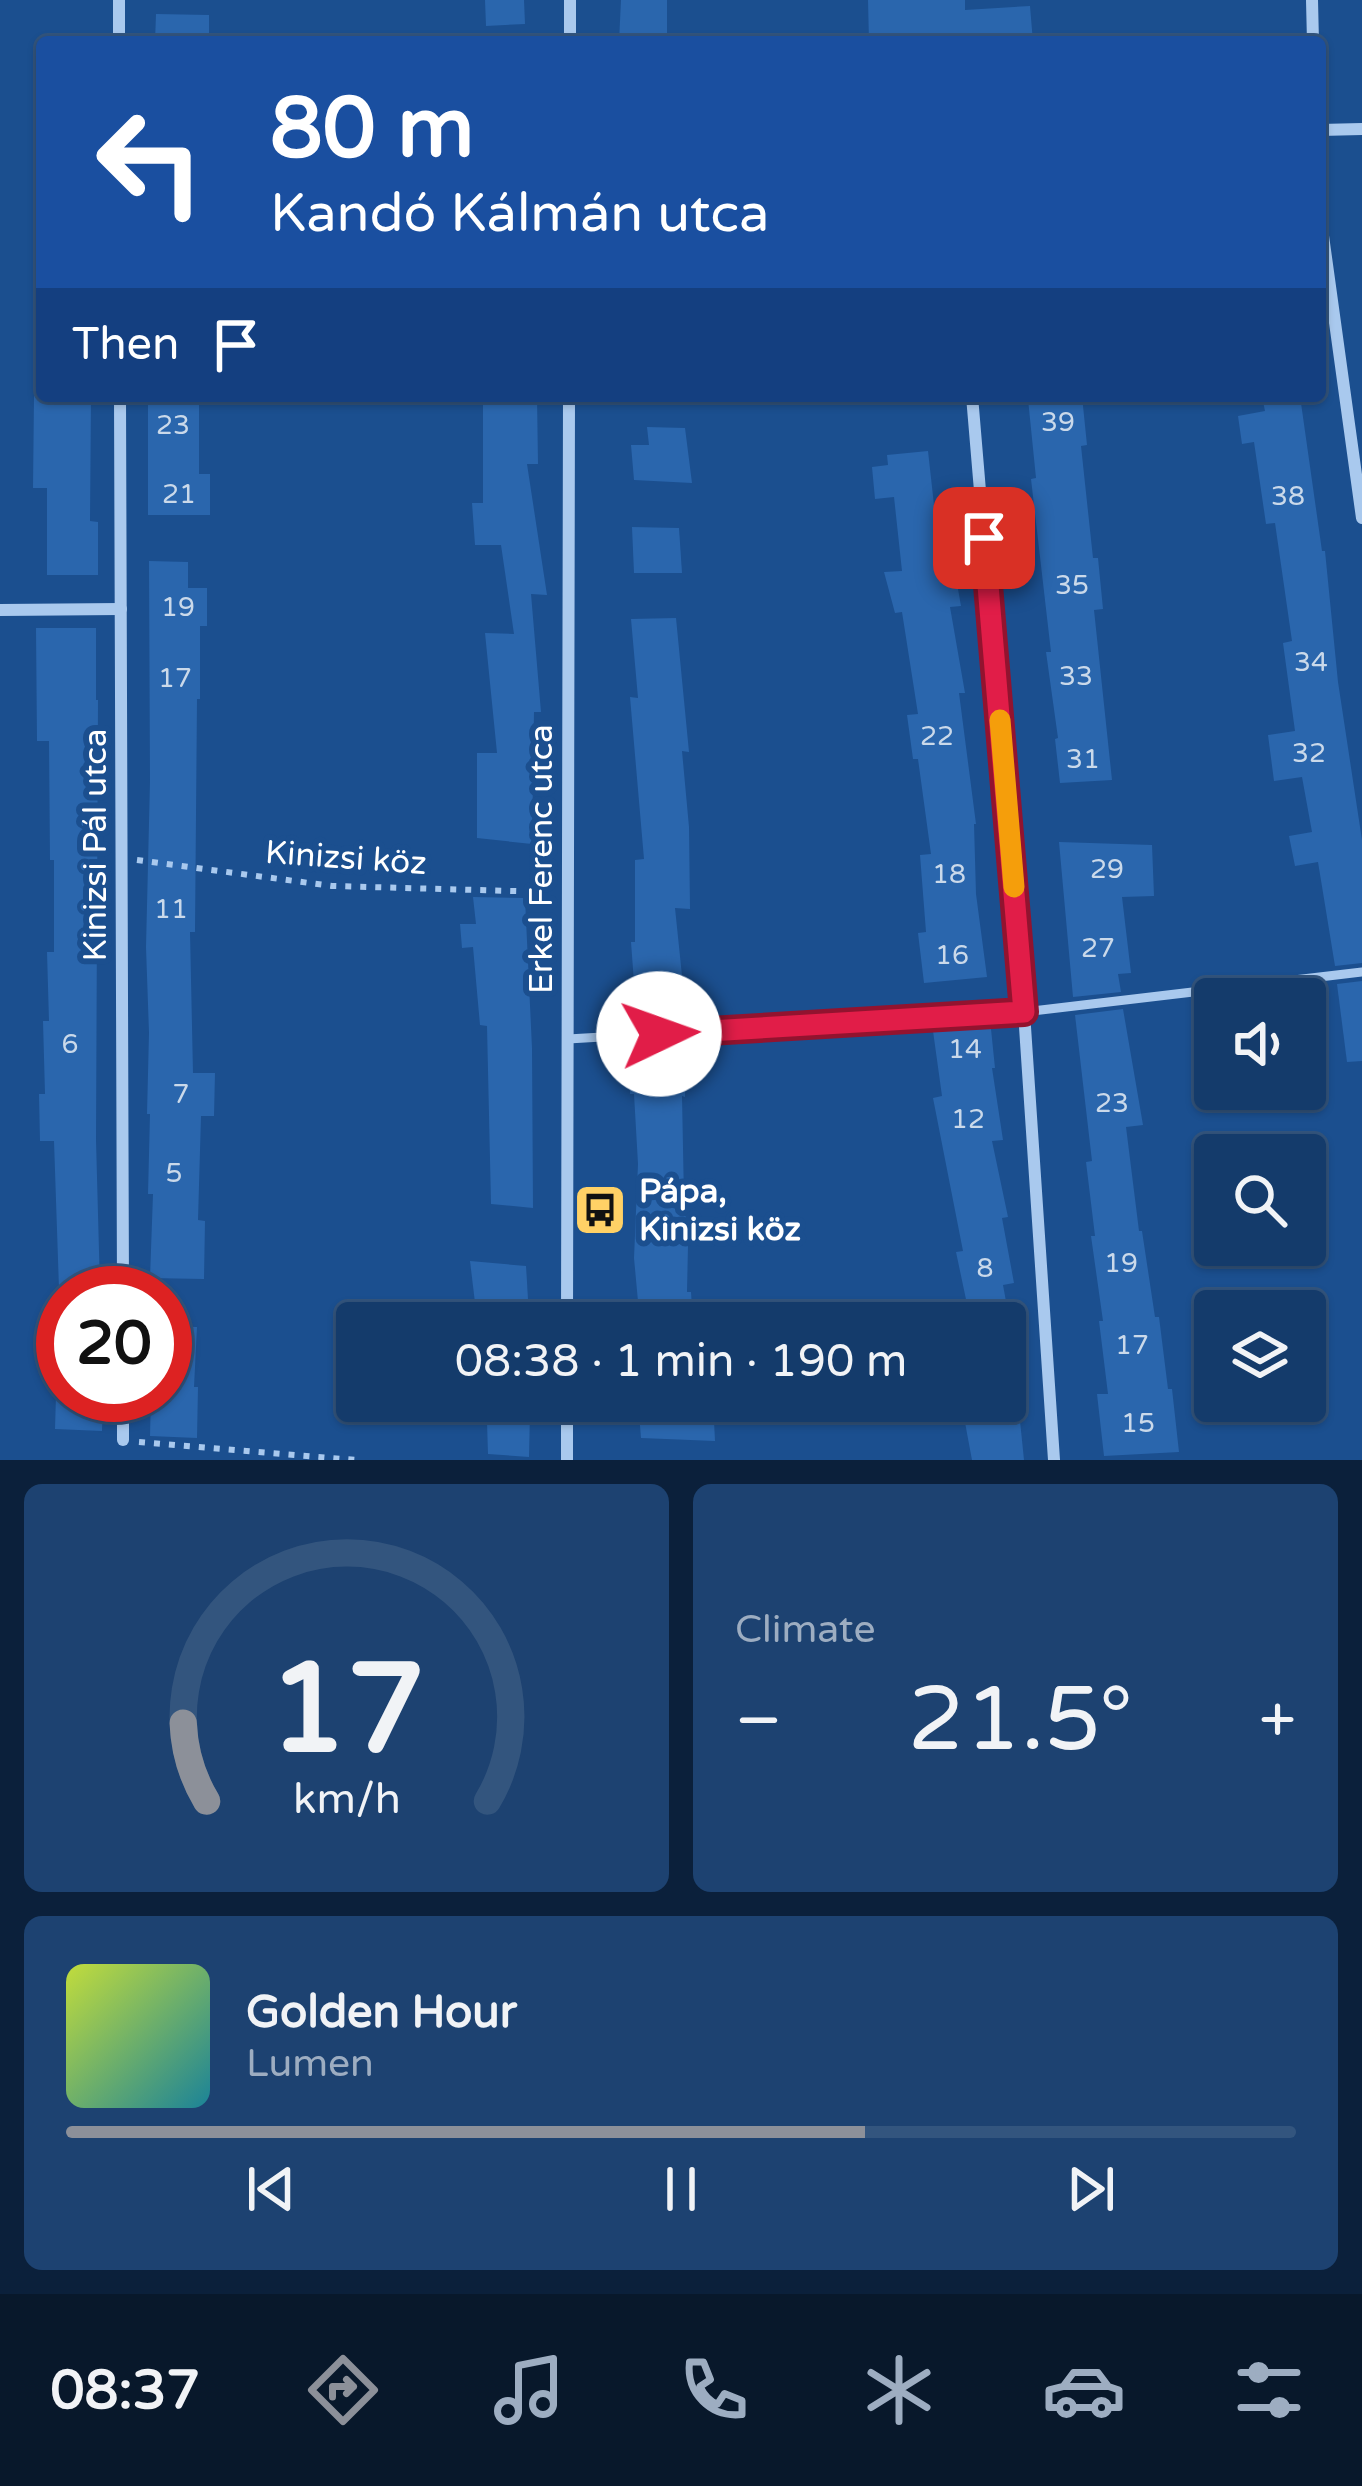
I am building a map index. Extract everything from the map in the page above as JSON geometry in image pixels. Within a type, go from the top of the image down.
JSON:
[{"type":"street","points":[[119,0],[119,36]]},
{"type":"street","points":[[570,0],[570,36]]},
{"type":"street","points":[[1312,0],[1313,36]]},
{"type":"street","points":[[1326,130],[1362,129]]},
{"type":"street","points":[[1326,257],[1362,518]]},
{"type":"street","name":"Kinizsi Pál utca","points":[[120,402],[123,1266]]},
{"type":"street","name":"Erkel Ferenc utca","points":[[567,1302],[569,402]]},
{"type":"street","points":[[973,402],[1024,1012],[1054,1460]]},
{"type":"street","points":[[0,610],[121,609]]},
{"type":"street","points":[[123,1422],[123,1440]]},
{"type":"street","points":[[567,1422],[567,1460]]},
{"type":"lane","points":[[568,1039],[1024,1012],[1362,972]]},
{"type":"path","name":"Kinizsi köz","points":[[122,858],[332,886],[568,892]]},
{"type":"path","points":[[123,1440],[356,1460]]},
{"type":"building","points":[[485,0],[524,0],[525,24],[486,26]]},
{"type":"building","points":[[621,0],[667,0],[667,36],[619,36]]},
{"type":"building","points":[[868,0],[965,0],[965,10],[1030,6],[1032,36],[869,36]]},
{"type":"building","points":[[156,14],[209,15],[209,36],[155,36]]},
{"type":"building","points":[[34,396],[36,402],[91,402],[90,521],[98,522],[98,575],[47,575],[47,488],[33,488]]},
{"type":"building","points":[[148,402],[199,402],[199,474],[210,474],[210,515],[148,515]]},
{"type":"building","points":[[483,402],[537,402],[538,464],[527,464],[547,595],[531,594],[541,712],[534,712],[532,844],[477,838],[477,753],[497,753],[485,633],[514,634],[501,545],[475,545],[472,503],[483,503]]},
{"type":"building","points":[[1028,402],[1083,402],[1087,445],[1081,446],[1103,609],[1094,610],[1112,780],[1060,783],[1031,479],[1036,478]]},
{"type":"building","points":[[1263,402],[1301,402],[1362,840],[1362,963],[1335,966],[1318,862],[1295,866],[1289,836],[1312,832],[1302,777],[1274,781],[1268,735],[1295,731],[1283,643],[1292,641],[1275,523],[1266,524],[1254,442],[1242,444],[1238,416],[1265,411]]},
{"type":"building","points":[[647,427],[685,428],[692,483],[634,480],[631,445],[649,445]]},
{"type":"building","points":[[928,451],[934,505],[949,504],[950,544],[961,606],[950,607],[965,693],[959,693],[976,824],[976,894],[987,977],[924,983],[918,933],[926,932],[920,855],[931,854],[907,715],[918,714],[902,612],[895,613],[884,572],[902,571],[894,497],[875,499],[872,467],[888,465],[887,455]]},
{"type":"building","points":[[632,527],[679,528],[682,573],[634,573]]},
{"type":"building","points":[[149,561],[188,562],[188,588],[207,588],[207,626],[200,626],[195,932],[190,932],[193,1073],[215,1073],[214,1116],[201,1116],[198,1220],[205,1221],[204,1279],[192,1279],[192,1266],[150,1266],[146,947]]},
{"type":"building","points":[[676,618],[689,752],[682,751],[690,909],[675,908],[684,995],[635,996],[631,942],[635,942],[635,860],[644,859],[630,697],[638,698],[631,619]]},
{"type":"building","points":[[36,628],[96,628],[99,1266],[58,1266],[54,1141],[40,1141],[39,1094],[45,1094],[43,1021],[49,1021],[47,952],[54,952],[54,860],[50,860],[49,741],[37,741]]},
{"type":"building","points":[[1059,842],[1152,845],[1154,896],[1122,897],[1131,973],[1118,974],[1121,992],[1073,997]]},
{"type":"building","points":[[473,897],[525,898],[533,1208],[491,1204],[487,1026],[480,1025],[473,947],[462,948],[460,924],[476,924]]},
{"type":"building","points":[[1362,981],[1362,1061],[1347,1062],[1337,984]]},
{"type":"building","points":[[1123,1009],[1143,1125],[1126,1127],[1139,1231],[1155,1317],[1159,1317],[1179,1452],[1104,1456],[1097,1394],[1108,1394],[1091,1236],[1095,1236],[1086,1162],[1092,1161],[1075,1015]]},
{"type":"building","points":[[991,1029],[1003,1140],[992,1141],[1008,1217],[1002,1218],[1014,1283],[1003,1285],[1006,1302],[967,1302],[956,1252],[963,1251],[933,1098],[942,1096],[933,1031]]},
{"type":"building","points":[[631,1044],[686,1045],[684,1199],[689,1199],[687,1292],[691,1292],[692,1302],[638,1302],[634,1258],[638,1164],[634,1094],[630,1094]]},
{"type":"building","points":[[470,1261],[526,1266],[528,1302],[475,1302]]},
{"type":"building","points":[[192,1327],[197,1327],[197,1438],[150,1436],[150,1422],[192,1422]]},
{"type":"building","points":[[55,1422],[102,1422],[102,1431],[55,1429]]},
{"type":"building","points":[[487,1422],[530,1422],[529,1457],[488,1454]]},
{"type":"building","points":[[640,1422],[714,1422],[715,1441],[641,1438]]},
{"type":"building","points":[[965,1422],[1020,1422],[1024,1460],[972,1460]]},
{"type":"slow traffic","points":[[1000,720],[1014,887]]},
{"type":"place","name":"Pápa, Kinizsi köz","points":[[600,1210]]},
{"type":"route","points":[[659,1034],[1024,1012],[984,538]]}]
